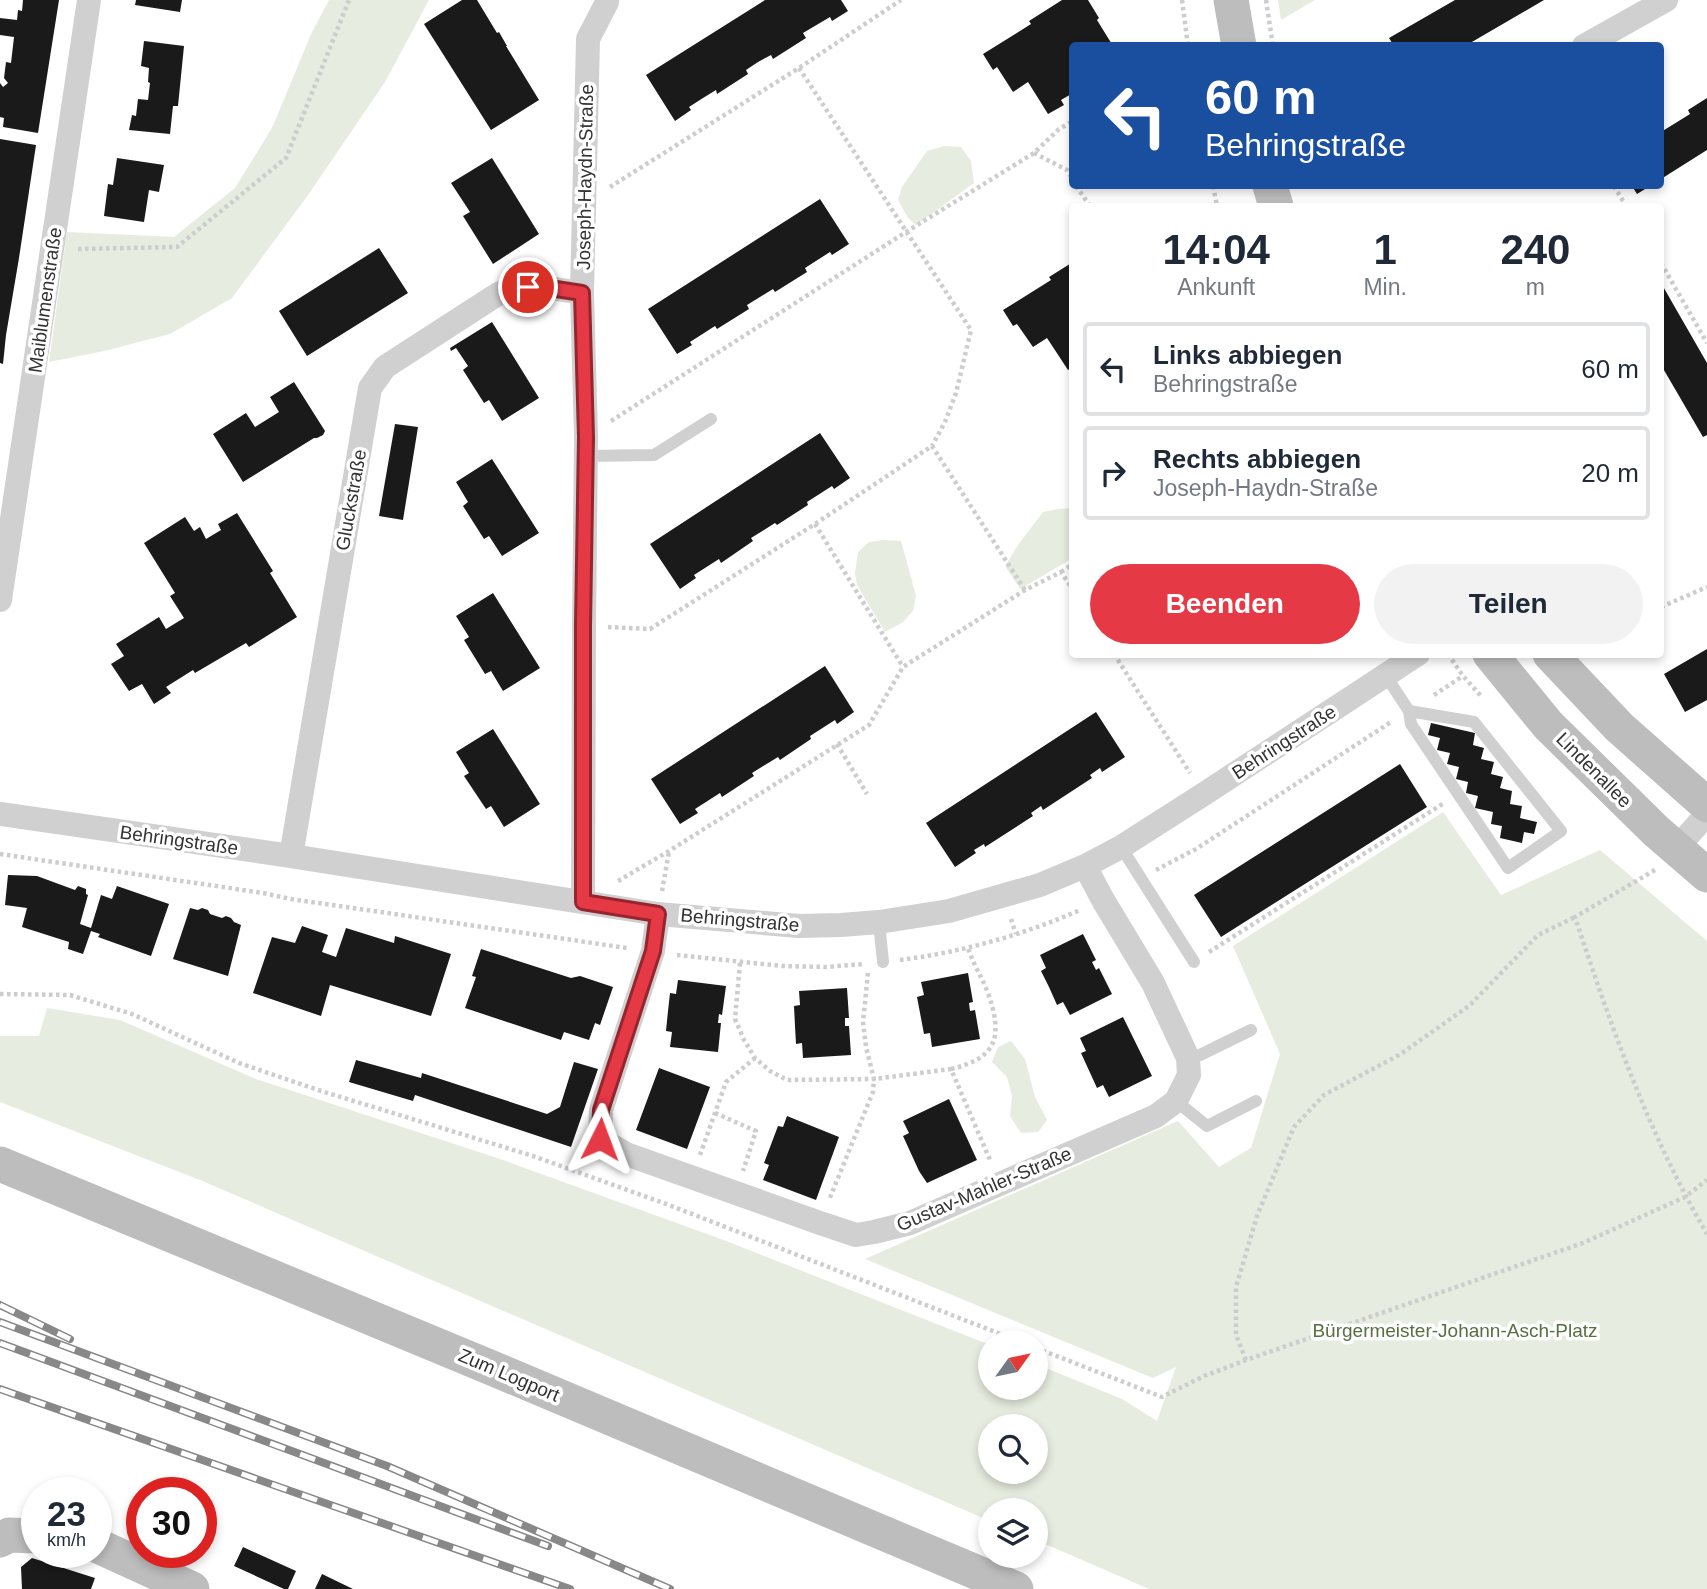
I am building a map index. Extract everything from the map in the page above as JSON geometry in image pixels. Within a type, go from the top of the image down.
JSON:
[{"type":"main road","points":[[1231,0],[1238,42]]},
{"type":"main road","name":"Lindenallee","points":[[1493,658],[1548,725],[1656,831],[1666,859],[1707,875]]},
{"type":"main road","points":[[1554,658],[1619,727],[1707,806]]},
{"type":"main road","name":"Zum Logport","points":[[0,1164],[1016,1589]]},
{"type":"main road","points":[[0,1540],[9,1535],[21,1535]]},
{"type":"main road","points":[[112,1552],[192,1589]]},
{"type":"street","name":"Maiblumenstraße","points":[[0,600],[89,0]]},
{"type":"street","points":[[1591,42],[1666,0]]},
{"type":"street","name":"Joseph-Haydn-Straße","points":[[583,902],[586,447],[582,293],[588,39],[607,2]]},
{"type":"street","name":"Gluckstraße","points":[[292,856],[370,388],[385,367],[513,287],[543,287],[582,293]]},
{"type":"street","name":"Behringstraße","points":[[0,814],[292,856],[658,914],[799,926],[879,922],[960,908],[1040,885],[1085,866],[1121,847],[1412,658]]},
{"type":"street","points":[[1666,859],[1707,814]]},
{"type":"street","points":[[1085,866],[1102,900],[1153,983],[1188,1058],[1189,1074],[1176,1101]]},
{"type":"street","name":"Gustav-Mahler-Straße","points":[[658,914],[653,951],[601,1110],[600,1139],[626,1154],[856,1235],[910,1223],[1156,1116],[1176,1101]]},
{"type":"lane","points":[[586,447],[654,456],[711,419]]},
{"type":"lane","points":[[1386,676],[1409,711],[1411,724],[1508,868],[1561,831],[1474,722],[1409,711]]},
{"type":"lane","points":[[1121,847],[1194,962]]},
{"type":"lane","points":[[879,922],[883,962]]},
{"type":"lane","points":[[1188,1058],[1200,1055],[1251,1030]]},
{"type":"lane","points":[[1176,1101],[1207,1125],[1256,1101]]},
{"type":"path","points":[[53,249],[177,247],[286,158],[349,0]]},
{"type":"path","points":[[584,203],[799,68],[901,0]]},
{"type":"path","points":[[1182,0],[1187,42]]},
{"type":"path","points":[[1266,0],[1272,42]]},
{"type":"path","points":[[583,626],[650,629],[932,446],[945,422],[956,393],[971,330],[799,68]]},
{"type":"path","points":[[586,447],[906,232],[1034,153],[1059,129],[1069,123]]},
{"type":"path","points":[[1034,153],[1069,173]]},
{"type":"path","points":[[1664,268],[1707,343]]},
{"type":"path","points":[[932,446],[1025,590]]},
{"type":"path","points":[[815,524],[903,667]]},
{"type":"path","points":[[583,902],[869,725],[903,667],[1025,590],[1069,567]]},
{"type":"path","points":[[1061,572],[1069,584]]},
{"type":"path","points":[[1664,606],[1707,587]]},
{"type":"path","points":[[1117,658],[1204,794]]},
{"type":"path","points":[[1141,878],[1196,849],[1463,676],[1451,658]]},
{"type":"path","points":[[837,744],[867,794]]},
{"type":"path","points":[[1194,962],[1458,794]]},
{"type":"path","points":[[658,914],[669,851]]},
{"type":"path","points":[[0,854],[653,951],[782,966],[868,964],[863,1022],[874,1079],[873,1093],[820,1223]]},
{"type":"path","points":[[1246,1360],[1236,1335],[1236,1287],[1257,1216],[1294,1127],[1324,1095],[1399,1055],[1469,1006],[1538,935],[1575,917],[1666,859]]},
{"type":"path","points":[[883,962],[927,957],[968,948],[1016,934],[1102,900]]},
{"type":"path","points":[[1575,917],[1595,979],[1651,1125],[1685,1196],[1707,1234]]},
{"type":"path","points":[[740,962],[736,1019],[755,1058],[770,1071],[787,1080],[874,1079],[968,1065],[984,1056],[994,1044],[996,1024],[987,992],[968,948]]},
{"type":"path","points":[[0,994],[70,995],[132,1013],[239,1063],[533,1156],[669,1205],[990,1330]]},
{"type":"path","points":[[692,1177],[726,1082],[755,1058]]},
{"type":"path","points":[[951,1069],[1001,1183]]},
{"type":"path","points":[[715,1113],[756,1131],[735,1193]]},
{"type":"path","points":[[1048,1353],[1162,1397],[1203,1376],[1246,1360],[1583,1242],[1685,1196],[1707,1180]]},
{"type":"green space","points":[[329,0],[429,0],[385,82],[308,195],[232,298],[170,334],[49,362],[67,232],[174,237],[235,188],[272,128],[312,32]]},
{"type":"green space","points":[[1278,0],[1315,0],[1281,20]]},
{"type":"green space","points":[[944,146],[961,147],[971,161],[974,183],[916,225],[908,218],[898,200],[902,187],[927,151]]},
{"type":"green space","points":[[1069,508],[1069,560],[1020,589],[1005,566],[1043,512]]},
{"type":"green space","points":[[901,541],[916,596],[913,611],[903,622],[885,632],[857,585],[855,573],[858,552],[869,542]]},
{"type":"green space","name":"Bürgermeister-Johann-Asch-Platz","points":[[1443,812],[1501,895],[1600,850],[1707,941],[1707,1589],[1149,1589],[1048,1545],[1048,1498],[978,1498],[978,1516],[205,1182],[0,1102],[0,1036],[39,1036],[47,1008],[120,1020],[256,1079],[500,1159],[721,1239],[978,1340],[978,1400],[1048,1400],[1048,1369],[1122,1399],[1157,1421],[1176,1367],[1153,1378],[1048,1335],[1048,1330],[1037,1330],[865,1259],[1178,1121],[1219,1167],[1251,1148],[1280,1054],[1233,946]]},
{"type":"green space","points":[[1011,1041],[1025,1059],[1035,1097],[1047,1120],[1038,1132],[1021,1133],[1010,1116],[1012,1096],[1007,1077],[992,1062],[998,1047]]},
{"type":"building","points":[[23,0],[59,0],[38,133],[3,127],[4,118],[0,117],[0,83],[3,87],[8,83],[4,78],[6,62],[11,63],[14,37],[0,35],[0,18],[17,20],[18,10],[22,11]]},
{"type":"building","points":[[136,0],[182,0],[180,12],[135,5]]},
{"type":"building","points":[[462,0],[477,0],[539,100],[491,130],[424,24]]},
{"type":"building","points":[[765,0],[841,0],[848,11],[832,21],[830,17],[803,33],[806,38],[773,59],[771,55],[758,62],[746,70],[748,74],[717,94],[716,90],[689,107],[691,110],[675,121],[646,75]]},
{"type":"building","points":[[1062,0],[1088,0],[1111,42],[1069,42],[1069,95],[1061,100],[1064,105],[1048,114],[1028,82],[1013,92],[997,67],[993,70],[983,54],[1031,24],[1029,21]]},
{"type":"building","points":[[1455,0],[1544,0],[1472,42],[1392,42],[1389,38]]},
{"type":"building","points":[[144,41],[184,46],[178,106],[173,106],[170,134],[129,130],[132,115],[136,116],[138,99],[148,100],[149,68],[141,66]]},
{"type":"building","points":[[1707,98],[1707,150],[1664,177],[1664,130],[1690,114],[1688,110]]},
{"type":"building","points":[[0,139],[36,145],[3,364],[0,363]]},
{"type":"building","points":[[117,158],[164,165],[159,192],[149,190],[144,222],[104,216],[108,184],[113,185]]},
{"type":"building","points":[[492,158],[539,234],[493,264],[463,216],[470,212],[451,183]]},
{"type":"building","points":[[820,199],[849,244],[805,268],[807,272],[775,292],[773,289],[747,305],[749,309],[717,329],[715,326],[677,354],[648,309]]},
{"type":"building","points":[[379,248],[408,293],[307,356],[279,311]]},
{"type":"building","points":[[1069,264],[1068,370],[1047,338],[1033,347],[1017,324],[1013,326],[1003,310],[1051,280],[1049,277]]},
{"type":"building","points":[[1664,288],[1707,363],[1707,435],[1703,437],[1664,370]]},
{"type":"building","points":[[492,322],[539,398],[502,421],[489,400],[484,403],[463,370],[468,366],[456,348],[451,351],[450,348]]},
{"type":"building","points":[[294,382],[325,431],[323,435],[243,482],[213,434],[246,413],[255,427],[279,412],[270,397]]},
{"type":"building","points":[[395,424],[418,427],[403,520],[379,516]]},
{"type":"building","points":[[820,433],[850,478],[834,489],[832,486],[777,525],[775,523],[751,538],[753,541],[721,563],[719,559],[694,575],[696,578],[680,589],[650,544]]},
{"type":"building","points":[[492,459],[539,533],[502,556],[489,536],[484,539],[463,506],[468,502],[456,482]]},
{"type":"building","points":[[237,513],[273,571],[270,573],[297,617],[249,647],[246,643],[195,673],[193,670],[166,687],[171,693],[154,704],[142,684],[129,691],[111,664],[124,656],[116,644],[159,617],[166,629],[184,618],[170,596],[175,593],[144,543],[185,517],[194,531],[200,527],[206,539],[221,530],[218,524]]},
{"type":"building","points":[[493,593],[540,668],[503,691],[491,671],[485,674],[464,640],[469,637],[456,616]]},
{"type":"building","points":[[1707,649],[1707,700],[1685,712],[1664,674]]},
{"type":"building","points":[[825,666],[854,712],[837,724],[835,720],[810,736],[811,739],[780,760],[778,757],[752,773],[754,776],[722,797],[720,793],[695,809],[698,813],[680,824],[651,779]]},
{"type":"building","points":[[1096,712],[1125,757],[1102,772],[1100,768],[1090,775],[1092,778],[1043,810],[1041,806],[1031,813],[1033,816],[985,847],[984,844],[974,850],[976,853],[955,867],[926,823]]},
{"type":"building","points":[[1431,723],[1475,733],[1473,745],[1484,748],[1481,759],[1494,762],[1491,774],[1503,777],[1500,788],[1512,791],[1510,804],[1522,806],[1520,818],[1537,822],[1534,834],[1524,832],[1522,843],[1500,838],[1502,826],[1491,824],[1493,812],[1475,808],[1478,796],[1466,793],[1468,782],[1456,779],[1459,767],[1447,764],[1450,753],[1437,750],[1440,738],[1428,735]]},
{"type":"building","points":[[493,729],[540,804],[504,827],[491,806],[486,809],[464,776],[469,773],[456,752]]},
{"type":"building","points":[[1400,764],[1427,807],[1221,937],[1194,895]]},
{"type":"building","points":[[8,875],[37,876],[75,890],[78,886],[86,889],[88,895],[80,924],[91,928],[101,895],[112,899],[117,886],[169,904],[151,956],[98,937],[100,934],[91,931],[83,954],[68,949],[69,942],[22,927],[27,908],[5,905]]},
{"type":"building","points":[[190,908],[202,908],[222,918],[226,916],[241,925],[228,976],[173,959]]},
{"type":"building","points":[[302,926],[328,935],[322,952],[336,957],[346,928],[394,943],[395,936],[451,954],[431,1016],[330,985],[321,1016],[253,993],[272,937],[295,943]]},
{"type":"building","points":[[1083,934],[1096,960],[1092,962],[1096,970],[1099,968],[1112,994],[1070,1015],[1063,1002],[1057,1005],[1041,971],[1046,968],[1040,955]]},
{"type":"building","points":[[481,949],[571,978],[580,976],[613,987],[600,1025],[595,1023],[589,1040],[564,1032],[561,1040],[465,1008],[476,977],[472,976]]},
{"type":"building","points":[[968,973],[973,1002],[969,1003],[970,1011],[975,1010],[980,1039],[932,1047],[930,1033],[924,1034],[917,997],[924,995],[921,982]]},
{"type":"building","points":[[678,980],[726,986],[722,1015],[719,1014],[718,1023],[721,1023],[718,1052],[670,1047],[672,1032],[666,1031],[670,993],[676,994]]},
{"type":"building","points":[[847,988],[849,1018],[845,1018],[845,1026],[849,1026],[851,1055],[803,1058],[802,1043],[796,1044],[794,1006],[800,1005],[799,991]]},
{"type":"building","points":[[1123,1017],[1152,1076],[1109,1097],[1103,1085],[1097,1088],[1081,1053],[1086,1051],[1080,1038]]},
{"type":"building","points":[[356,1060],[421,1078],[422,1073],[547,1114],[560,1107],[574,1062],[598,1069],[571,1147],[415,1095],[413,1101],[349,1082]]},
{"type":"building","points":[[659,1068],[710,1087],[687,1149],[636,1130]]},
{"type":"building","points":[[949,1099],[977,1160],[927,1183],[903,1136],[909,1133],[903,1121]]},
{"type":"building","points":[[787,1116],[839,1137],[816,1200],[763,1180],[769,1165],[764,1163],[778,1126],[783,1127]]},
{"type":"building","points":[[243,1547],[296,1571],[288,1589],[234,1566]]},
{"type":"building","points":[[21,1568],[64,1568],[95,1578],[91,1589],[22,1589]]},
{"type":"building","points":[[322,1574],[353,1589],[315,1589]]},
{"type":"railway","points":[[0,1305],[70,1339]]},
{"type":"railway","points":[[0,1322],[387,1466],[670,1589]]},
{"type":"railway","points":[[0,1343],[548,1546]]},
{"type":"railway","points":[[0,1389],[570,1589]]},
{"type":"route","points":[[528,287],[582,293],[586,437],[583,902],[658,914],[653,951],[601,1110],[600,1139]]}]
